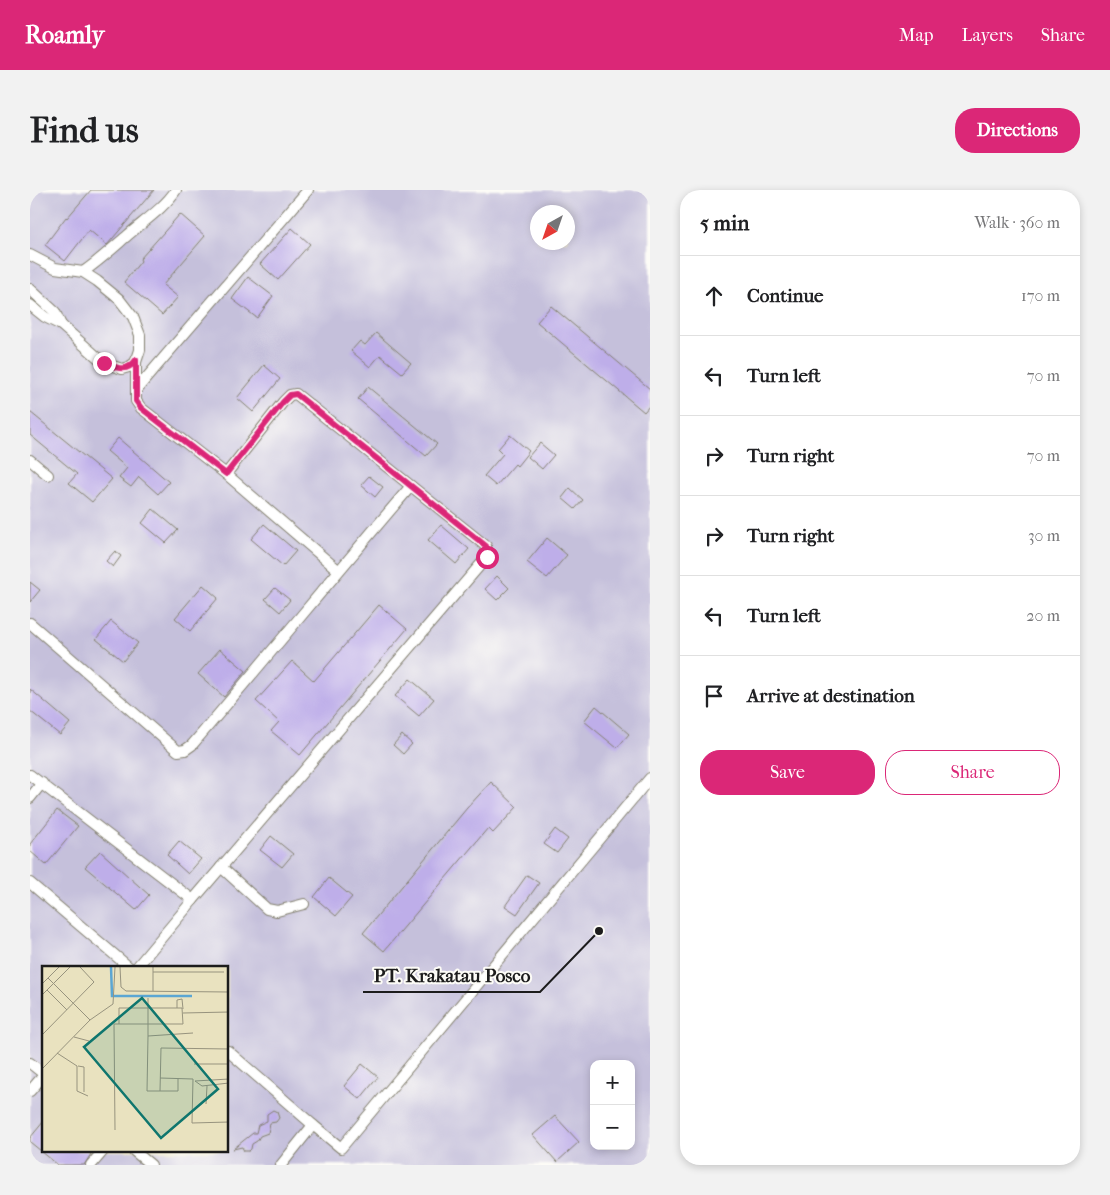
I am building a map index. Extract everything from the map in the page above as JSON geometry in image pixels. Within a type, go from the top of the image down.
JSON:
[{"type":"lane","points":[[83,272],[101,259],[172,197],[176,190]]},
{"type":"lane","points":[[136,390],[308,190]]},
{"type":"lane","points":[[30,254],[55,268],[83,272],[119,299],[133,317],[140,335],[140,350],[136,360],[136,401],[141,408],[226,474],[338,570]]},
{"type":"lane","points":[[30,289],[55,312],[60,326]]},
{"type":"lane","points":[[30,305],[60,326],[104,363],[122,369],[129,367],[136,360]]},
{"type":"lane","points":[[138,966],[487,557],[488,552],[486,546],[296,394],[290,395],[283,402],[226,474]]},
{"type":"lane","points":[[30,460],[48,475]]},
{"type":"lane","points":[[30,623],[178,751],[186,750],[252,676],[338,570],[411,486]]},
{"type":"lane","points":[[30,775],[193,900]]},
{"type":"lane","points":[[229,1053],[341,1148],[650,778]]},
{"type":"lane","points":[[30,798],[42,783]]},
{"type":"lane","points":[[221,867],[267,909],[277,911],[304,904]]},
{"type":"lane","points":[[30,883],[128,966]]},
{"type":"lane","points":[[30,1063],[42,1073]]},
{"type":"lane","points":[[30,1091],[42,1077]]},
{"type":"lane","points":[[281,1165],[313,1125]]},
{"type":"lane","points":[[91,1165],[102,1152]]},
{"type":"lane","points":[[135,1152],[150,1165]]},
{"type":"shaded area","points":[[30,190],[650,190],[650,1165],[30,1165]]},
{"type":"building","points":[[91,190],[154,190],[107,245],[89,230],[65,261],[45,245],[66,217]]},
{"type":"building","points":[[180,214],[205,236],[163,285],[178,297],[162,315],[124,282],[141,261],[140,259]]},
{"type":"building","points":[[292,228],[310,244],[278,280],[260,264]]},
{"type":"building","points":[[248,277],[273,296],[257,318],[232,299]]},
{"type":"building","points":[[551,306],[650,389],[650,405],[644,412],[537,322]]},
{"type":"building","points":[[376,333],[411,363],[402,373],[380,355],[370,367],[351,351],[360,341],[365,345]]},
{"type":"building","points":[[264,365],[280,379],[253,412],[237,398]]},
{"type":"building","points":[[368,387],[437,444],[426,456],[358,399]]},
{"type":"building","points":[[30,412],[112,479],[92,502],[69,483],[77,474],[30,435]]},
{"type":"building","points":[[510,435],[529,451],[517,466],[515,464],[496,486],[484,476],[503,454],[498,449]]},
{"type":"building","points":[[118,438],[169,482],[158,494],[139,477],[131,487],[119,478],[127,468],[107,451]]},
{"type":"building","points":[[540,443],[554,455],[542,469],[528,457]]},
{"type":"building","points":[[369,476],[383,487],[375,497],[361,485]]},
{"type":"building","points":[[570,488],[583,500],[575,509],[562,498]]},
{"type":"building","points":[[153,509],[178,530],[166,543],[142,523]]},
{"type":"building","points":[[264,524],[296,551],[283,566],[251,539]]},
{"type":"building","points":[[441,525],[469,549],[456,564],[428,540]]},
{"type":"building","points":[[547,538],[567,555],[547,578],[527,562]]},
{"type":"building","points":[[115,551],[121,556],[113,567],[106,561]]},
{"type":"building","points":[[497,576],[509,588],[497,600],[485,589]]},
{"type":"building","points":[[30,582],[40,590],[30,602]]},
{"type":"building","points":[[203,585],[218,598],[190,631],[175,618]]},
{"type":"building","points":[[275,588],[290,600],[280,612],[265,599]]},
{"type":"building","points":[[379,605],[407,629],[300,755],[271,731],[279,722],[256,701],[292,661],[314,681]]},
{"type":"building","points":[[111,621],[138,643],[123,661],[96,639]]},
{"type":"building","points":[[220,649],[246,671],[224,697],[198,674]]},
{"type":"building","points":[[410,679],[434,699],[419,716],[395,696]]},
{"type":"building","points":[[30,689],[70,723],[60,735],[30,711]]},
{"type":"building","points":[[596,706],[629,734],[617,748],[584,721]]},
{"type":"building","points":[[402,735],[412,744],[403,754],[393,745]]},
{"type":"building","points":[[491,782],[517,807],[493,833],[488,828],[384,951],[363,933]]},
{"type":"building","points":[[57,810],[78,826],[46,865],[30,851],[30,844]]},
{"type":"building","points":[[555,829],[568,839],[557,853],[544,844]]},
{"type":"building","points":[[271,836],[293,854],[282,867],[260,850]]},
{"type":"building","points":[[179,841],[201,859],[188,874],[167,855]]},
{"type":"building","points":[[100,851],[149,895],[136,910],[85,867]]},
{"type":"building","points":[[527,875],[539,883],[517,914],[505,906]]},
{"type":"building","points":[[329,878],[352,897],[336,916],[314,897]]},
{"type":"building","points":[[362,1064],[378,1077],[360,1099],[344,1086]]},
{"type":"building","points":[[273,1110],[277,1112],[279,1118],[276,1122],[270,1123],[268,1133],[260,1136],[252,1144],[249,1151],[244,1151],[242,1147],[233,1149],[253,1133],[256,1133],[258,1125],[267,1121],[267,1114]]},
{"type":"building","points":[[555,1116],[579,1142],[557,1162],[533,1135]]},
{"type":"building","points":[[42,1123],[42,1152],[30,1142],[30,1138]]},
{"type":"building","points":[[42,1152],[88,1152],[91,1154],[84,1165],[58,1165]]},
{"type":"place","name":"PT. Krakatau Posco","points":[[599,931]]},
{"type":"route","points":[[104,363],[122,369],[129,367],[136,360],[136,390],[136,395],[136,401],[141,408],[226,474],[283,402],[290,395],[296,394],[486,546],[487,557]]}]
